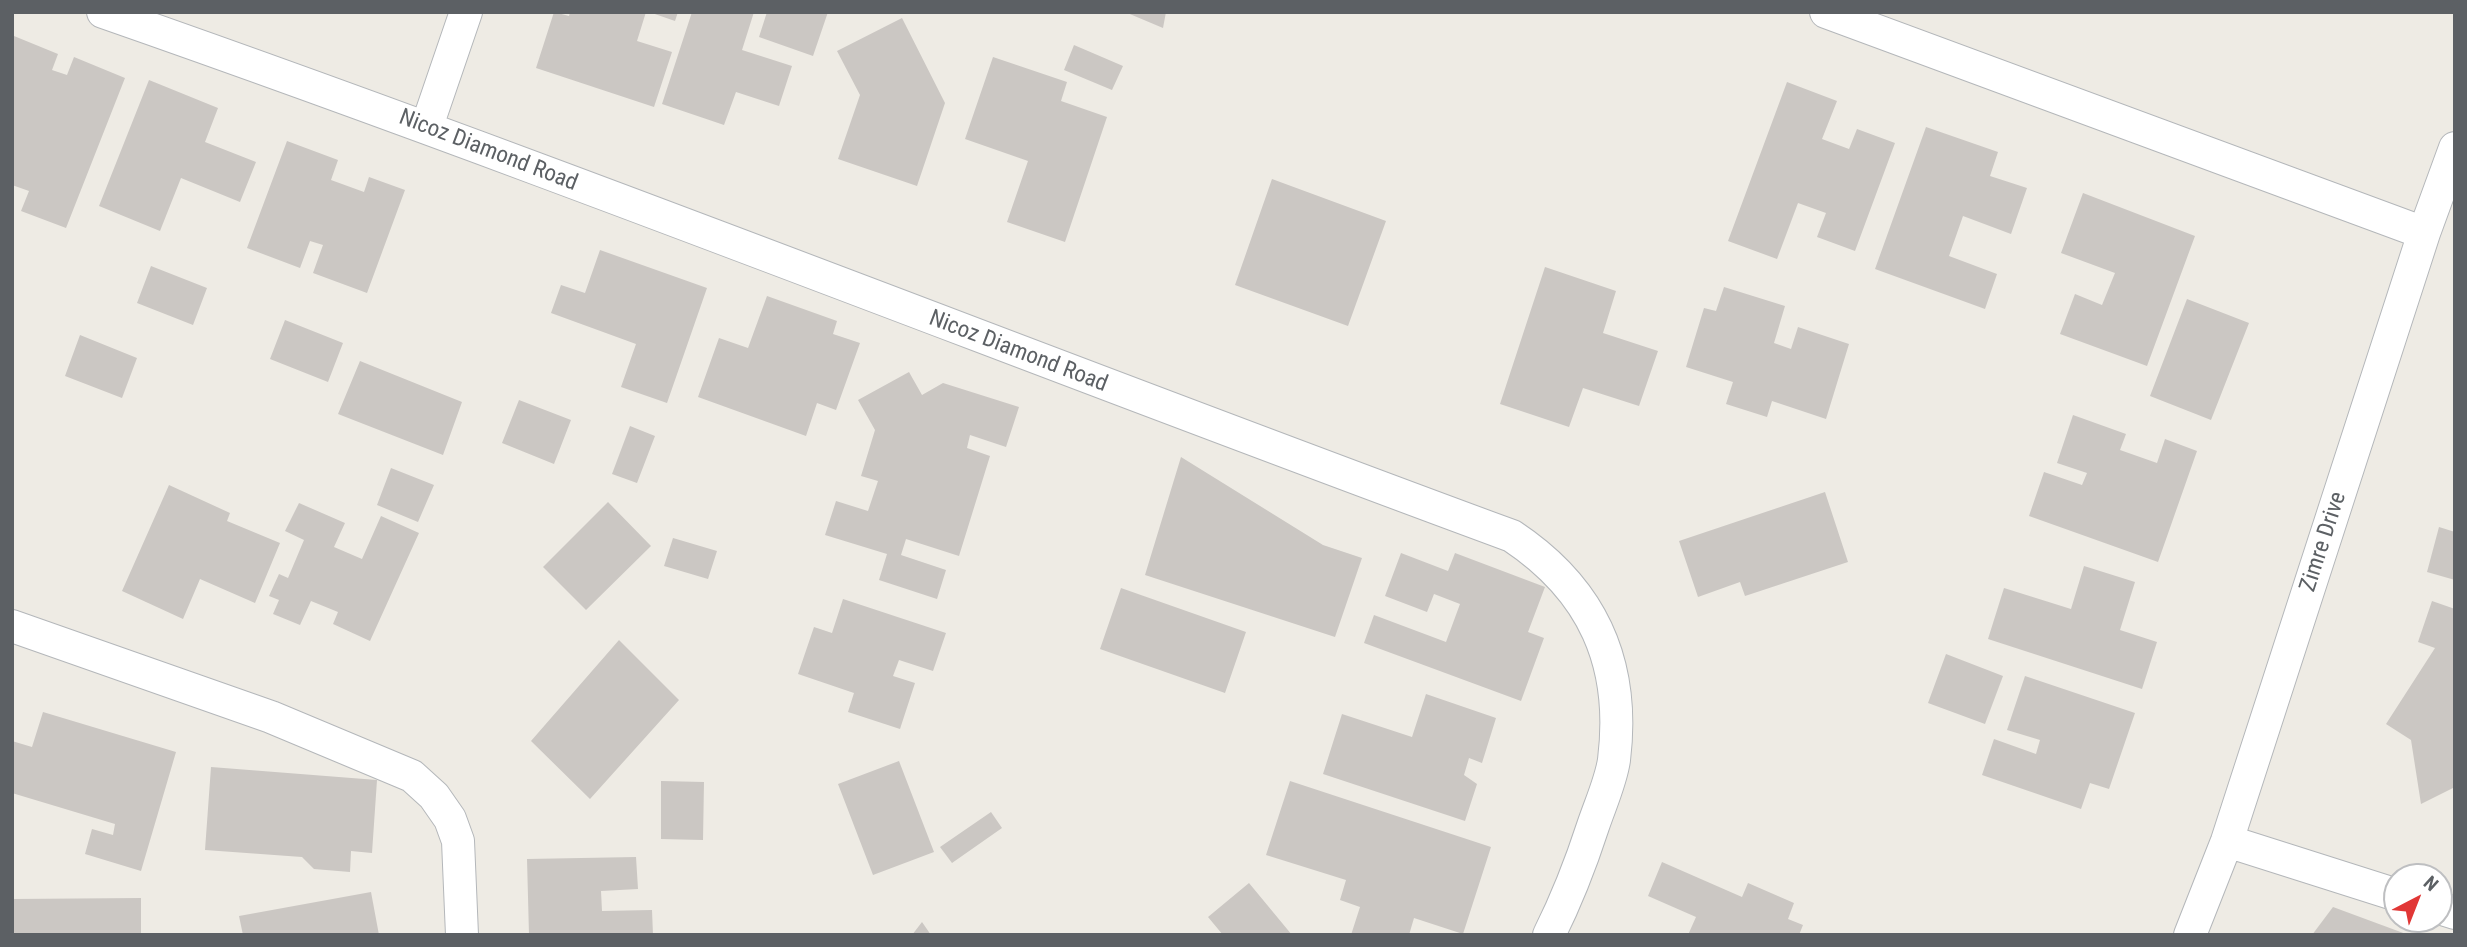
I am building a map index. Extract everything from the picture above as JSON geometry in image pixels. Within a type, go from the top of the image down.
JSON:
[{"type":"street","name":"Nicoz Diamond Road","points":[[103,12],[427,127],[1186,416],[1513,536],[1541,555],[1576,592],[1603,638],[1616,690],[1614,761],[1576,876],[1549,935]]},
{"type":"street","points":[[427,127],[466,12]]},
{"type":"street","points":[[1826,12],[2424,233]]},
{"type":"street","name":"Zimre Drive","points":[[2190,935],[2227,841],[2424,233],[2455,148]]},
{"type":"street","points":[[12,626],[271,717],[412,776],[434,796],[450,819],[457,841],[462,935]]},
{"type":"street","points":[[2227,841],[2383,891]]},
{"type":"building","points":[[554,12],[569,16],[570,12],[646,12],[637,41],[672,52],[654,107],[536,68]]},
{"type":"building","points":[[649,12],[678,12],[675,21]]},
{"type":"building","points":[[692,12],[754,12],[742,50],[792,66],[779,106],[736,92],[724,125],[662,104]]},
{"type":"building","points":[[767,12],[828,12],[813,56],[759,37]]},
{"type":"building","points":[[1125,12],[1166,12],[1163,28]]},
{"type":"building","points":[[902,18],[945,103],[917,186],[838,159],[860,95],[837,51]]},
{"type":"building","points":[[14,36],[58,54],[52,70],[67,75],[74,57],[125,78],[66,228],[21,211],[29,191],[12,185]]},
{"type":"building","points":[[1074,45],[1123,66],[1112,90],[1064,70]]},
{"type":"building","points":[[993,57],[1067,82],[1061,101],[1107,117],[1065,242],[1007,222],[1028,161],[965,139]]},
{"type":"building","points":[[149,80],[218,108],[205,142],[256,162],[240,202],[181,178],[160,231],[99,206]]},
{"type":"building","points":[[1787,82],[1837,101],[1822,139],[1849,149],[1857,129],[1895,143],[1855,251],[1817,237],[1826,213],[1798,203],[1777,259],[1728,241]]},
{"type":"building","points":[[1926,127],[1998,152],[1990,176],[2027,188],[2011,234],[1963,216],[1949,256],[1997,274],[1985,309],[1875,269]]},
{"type":"building","points":[[287,141],[338,160],[331,180],[364,192],[369,177],[405,190],[367,293],[313,273],[323,245],[310,241],[300,268],[247,248]]},
{"type":"building","points":[[1272,179],[1386,221],[1348,326],[1235,285]]},
{"type":"building","points":[[2083,193],[2195,236],[2147,366],[2060,334],[2075,294],[2102,305],[2115,273],[2061,253]]},
{"type":"building","points":[[600,250],[707,288],[667,403],[621,387],[636,344],[551,313],[561,285],[585,293]]},
{"type":"building","points":[[151,266],[207,288],[193,325],[137,303]]},
{"type":"building","points":[[1545,267],[1616,291],[1603,333],[1658,351],[1639,406],[1583,388],[1569,427],[1500,404]]},
{"type":"building","points":[[1724,287],[1785,306],[1774,343],[1791,349],[1798,327],[1849,344],[1826,419],[1772,401],[1767,417],[1726,404],[1733,382],[1686,367],[1704,308],[1716,311]]},
{"type":"building","points":[[767,296],[837,321],[833,334],[860,343],[836,410],[817,403],[806,436],[698,397],[719,338],[748,348]]},
{"type":"building","points":[[2187,299],[2249,323],[2211,420],[2150,396]]},
{"type":"building","points":[[285,320],[343,343],[328,382],[270,359]]},
{"type":"building","points":[[80,335],[137,358],[122,398],[65,376]]},
{"type":"building","points":[[360,361],[462,402],[443,455],[338,414]]},
{"type":"building","points":[[909,372],[922,395],[943,383],[1019,407],[1006,447],[970,435],[967,448],[990,456],[959,556],[906,539],[901,555],[946,570],[937,599],[879,580],[887,554],[825,535],[836,501],[868,511],[878,481],[861,476],[875,430],[858,400]]},
{"type":"building","points":[[519,400],[571,420],[554,464],[502,443]]},
{"type":"building","points":[[2073,415],[2126,434],[2120,450],[2157,463],[2165,439],[2197,451],[2158,562],[2029,516],[2044,472],[2082,485],[2087,473],[2057,463]]},
{"type":"building","points":[[630,426],[655,436],[637,483],[612,474]]},
{"type":"building","points":[[1181,457],[1323,545],[1362,558],[1335,637],[1145,575]]},
{"type":"building","points":[[391,468],[434,485],[418,522],[377,505]]},
{"type":"building","points":[[169,485],[230,513],[227,521],[280,543],[255,603],[200,579],[183,619],[122,591]]},
{"type":"building","points":[[1825,492],[1848,562],[1745,596],[1740,582],[1698,597],[1679,541]]},
{"type":"building","points":[[608,502],[651,546],[586,610],[543,567]]},
{"type":"building","points":[[299,503],[345,523],[334,547],[362,559],[381,516],[419,533],[370,641],[333,624],[338,612],[311,601],[300,625],[273,614],[279,600],[269,596],[279,574],[288,578],[304,540],[285,531]]},
{"type":"building","points":[[2439,527],[2455,532],[2455,580],[2427,572]]},
{"type":"building","points":[[673,538],[717,551],[708,579],[664,566]]},
{"type":"building","points":[[1401,553],[1448,571],[1455,553],[1545,587],[1528,632],[1544,638],[1521,701],[1364,643],[1374,615],[1446,642],[1460,604],[1434,594],[1427,612],[1385,596]]},
{"type":"building","points":[[2084,566],[2135,582],[2120,630],[2157,642],[2142,689],[1988,639],[2004,588],[2071,609]]},
{"type":"building","points":[[1121,588],[1246,632],[1225,693],[1100,649]]},
{"type":"building","points":[[843,599],[946,633],[933,671],[899,660],[893,676],[915,683],[900,729],[848,712],[854,693],[798,674],[814,627],[832,633]]},
{"type":"building","points":[[2432,601],[2455,609],[2455,787],[2421,804],[2411,740],[2386,724],[2435,648],[2418,642]]},
{"type":"building","points":[[619,640],[679,700],[590,799],[531,741]]},
{"type":"building","points":[[1946,654],[2003,676],[1985,724],[1928,703]]},
{"type":"building","points":[[2025,676],[2135,713],[2109,789],[2090,783],[2081,809],[1982,775],[1994,739],[2036,754],[2040,740],[2007,730]]},
{"type":"building","points":[[1426,694],[1496,718],[1482,763],[1469,758],[1464,775],[1477,784],[1465,821],[1323,774],[1342,714],[1412,737]]},
{"type":"building","points":[[43,712],[176,752],[141,871],[85,854],[92,829],[113,835],[115,824],[12,793],[12,741],[32,747]]},
{"type":"building","points":[[899,761],[934,852],[873,875],[838,784]]},
{"type":"building","points":[[211,767],[377,780],[372,853],[351,851],[350,872],[314,869],[302,857],[205,850]]},
{"type":"building","points":[[661,781],[704,782],[703,840],[661,839]]},
{"type":"building","points":[[1290,781],[1491,847],[1463,934],[1414,918],[1409,935],[1351,935],[1360,907],[1340,900],[1346,880],[1266,855]]},
{"type":"building","points":[[991,812],[1002,828],[952,863],[940,847]]},
{"type":"building","points":[[636,857],[638,889],[601,891],[602,911],[652,910],[653,935],[529,935],[527,859]]},
{"type":"building","points":[[1662,862],[1742,897],[1748,883],[1794,903],[1788,919],[1803,925],[1799,935],[1688,935],[1696,917],[1648,896]]},
{"type":"building","points":[[1249,883],[1292,935],[1223,935],[1208,917]]},
{"type":"building","points":[[371,892],[379,935],[243,935],[239,916]]},
{"type":"building","points":[[141,898],[141,935],[12,935],[12,899]]},
{"type":"building","points":[[2333,907],[2383,925],[2383,933],[2406,934],[2406,935],[2312,935]]},
{"type":"building","points":[[922,922],[931,935],[912,935]]}]
